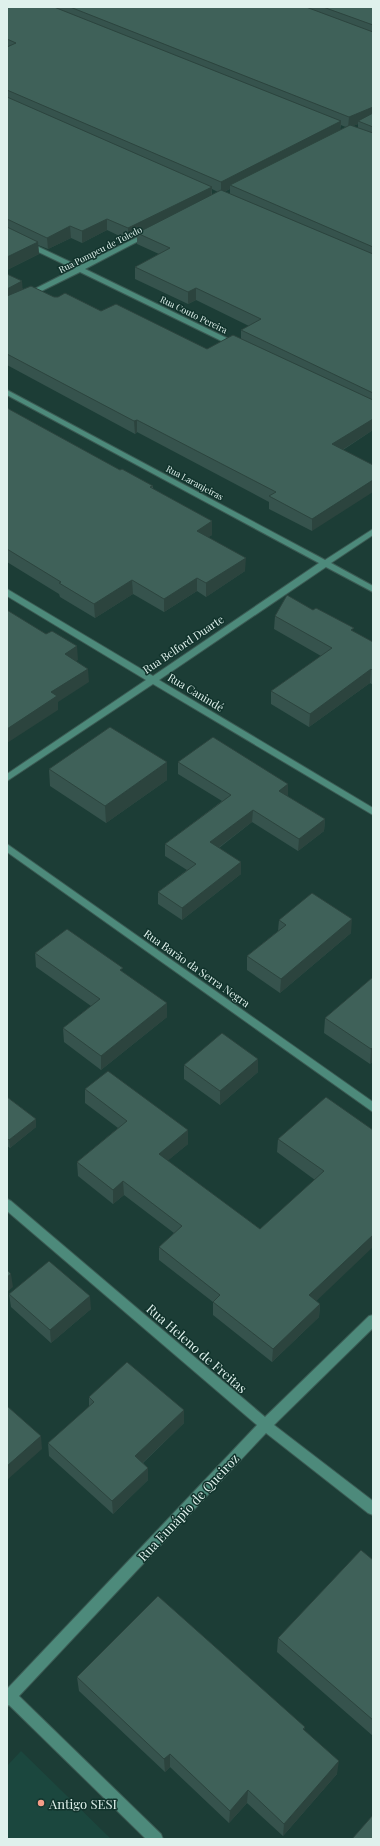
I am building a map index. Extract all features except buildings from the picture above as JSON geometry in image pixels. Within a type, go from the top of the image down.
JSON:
[{"type":"street","name":"Rua Pompeu de Toledo","points":[[7,306],[157,230]]},
{"type":"street","name":"Rua Couto Pereira","points":[[7,234],[244,348]]},
{"type":"street","name":"Rua Laranjeiras","points":[[7,392],[373,589]]},
{"type":"street","name":"Rua Belford Duarte","points":[[7,778],[373,531]]},
{"type":"street","name":"Rua Canindé","points":[[7,592],[373,812]]},
{"type":"street","name":"Rua Barão da Serra Negra","points":[[7,847],[373,1108]]},
{"type":"street","name":"Rua Heleno de Freitas","points":[[7,1204],[265,1425],[373,1509]]},
{"type":"street","name":"Rua Eunápio de Queiroz","points":[[8,1696],[265,1425],[373,1320]]},
{"type":"street","points":[[8,1696],[156,1839]]},
{"type":"shaded area","name":"Antigo SESI","points":[[21,1751],[111,1839],[7,1839],[7,1766]]},
{"type":"place","name":"Antigo SESI","points":[[41,1803]]}]
